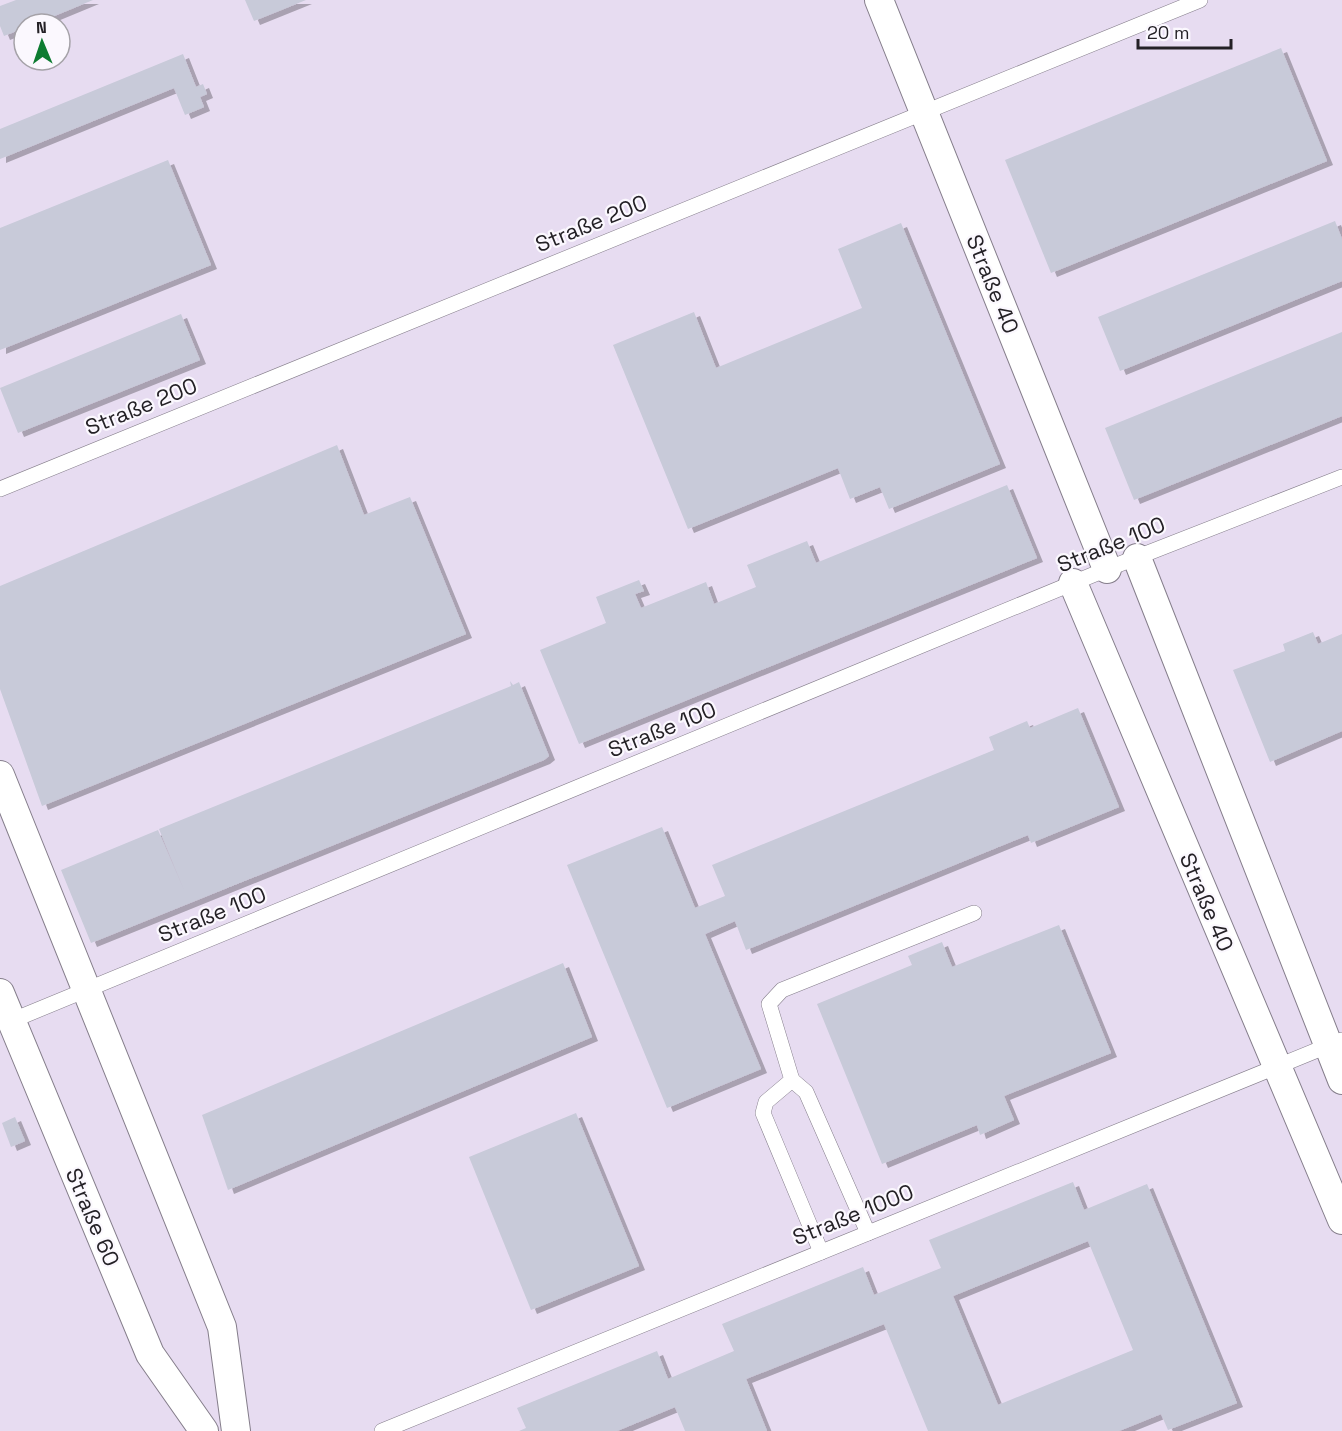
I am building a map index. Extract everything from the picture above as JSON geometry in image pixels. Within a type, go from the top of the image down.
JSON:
[{"type":"street","name":"Straße 40","points":[[879,0],[1107,569]]},
{"type":"street","points":[[1137,558],[1336,1042],[1342,1080]]},
{"type":"street","name":"Straße 40","points":[[1073,583],[1276,1066],[1336,1189],[1342,1220]]},
{"type":"street","points":[[0,775],[222,1328],[236,1431]]},
{"type":"street","name":"Straße 60","points":[[0,993],[6,1023],[150,1354],[204,1431]]},
{"type":"lane","name":"Straße 200","points":[[0,489],[1200,0]]},
{"type":"lane","name":"Straße 100","points":[[6,1023],[1107,569],[1342,477]]},
{"type":"lane","points":[[868,1233],[806,1092],[792,1080],[770,1005],[782,990],[974,913]]},
{"type":"lane","name":"Straße 1000","points":[[382,1431],[1336,1042]]},
{"type":"lane","points":[[792,1080],[766,1102],[763,1113],[821,1252]]},
{"type":"shaded area","points":[[0,0],[1342,0],[1342,1431],[0,1431]]},
{"type":"building","points":[[16,0],[93,0],[64,12],[12,12],[12,33],[4,36],[0,26],[0,6]]},
{"type":"building","points":[[245,0],[306,0],[254,21]]},
{"type":"building","points":[[1281,48],[1327,161],[1051,273],[1005,160]]},
{"type":"building","points":[[183,54],[196,87],[203,84],[207,94],[200,97],[204,107],[185,115],[174,88],[0,159],[0,129]]},
{"type":"building","points":[[168,160],[211,265],[0,350],[0,228]]},
{"type":"building","points":[[1335,221],[1342,239],[1342,281],[1120,371],[1098,317]]},
{"type":"building","points":[[901,223],[1000,464],[889,509],[880,487],[850,499],[838,468],[688,529],[613,345],[694,312],[716,368],[862,308],[838,249]]},
{"type":"building","points":[[181,314],[200,360],[18,433],[0,388]]},
{"type":"building","points":[[1342,332],[1342,416],[1134,500],[1105,428]]},
{"type":"building","points":[[337,445],[364,515],[410,497],[466,634],[42,806],[0,689],[0,586]]},
{"type":"building","points":[[1007,485],[1037,558],[579,744],[540,650],[606,623],[596,597],[639,580],[644,591],[635,594],[641,608],[706,582],[714,604],[756,587],[747,565],[807,541],[816,563]]},
{"type":"building","points":[[1313,632],[1318,644],[1342,634],[1342,731],[1270,762],[1233,670],[1285,651],[1283,644]]},
{"type":"building","points":[[510,681],[513,685],[519,682],[549,756],[544,760],[91,943],[61,870],[158,830],[184,890],[159,829],[511,686]]},
{"type":"building","points":[[1078,708],[1119,807],[1031,843],[1028,835],[746,950],[735,921],[705,934],[761,1069],[667,1108],[567,865],[662,827],[695,908],[725,896],[712,865],[994,750],[989,737],[1027,721],[1030,728]]},
{"type":"building","points":[[1059,925],[1111,1053],[1004,1096],[1014,1120],[980,1135],[977,1125],[882,1164],[817,1004],[912,965],[908,956],[942,942],[952,967]]},
{"type":"building","points":[[563,963],[592,1037],[228,1190],[202,1115]]},
{"type":"building","points":[[576,1113],[639,1266],[531,1310],[469,1157]]},
{"type":"building","points":[[15,1117],[25,1141],[11,1147],[2,1123]]},
{"type":"building","points":[[1073,1182],[1084,1210],[1147,1184],[1237,1403],[1168,1430],[1161,1414],[1119,1431],[928,1431],[884,1324],[746,1379],[767,1431],[685,1431],[675,1407],[617,1431],[519,1431],[526,1428],[517,1408],[657,1351],[668,1379],[734,1351],[722,1324],[863,1267],[874,1295],[941,1268],[929,1240]],"holes":[[[1088,1241],[1133,1350],[998,1405],[953,1296]]]}]
